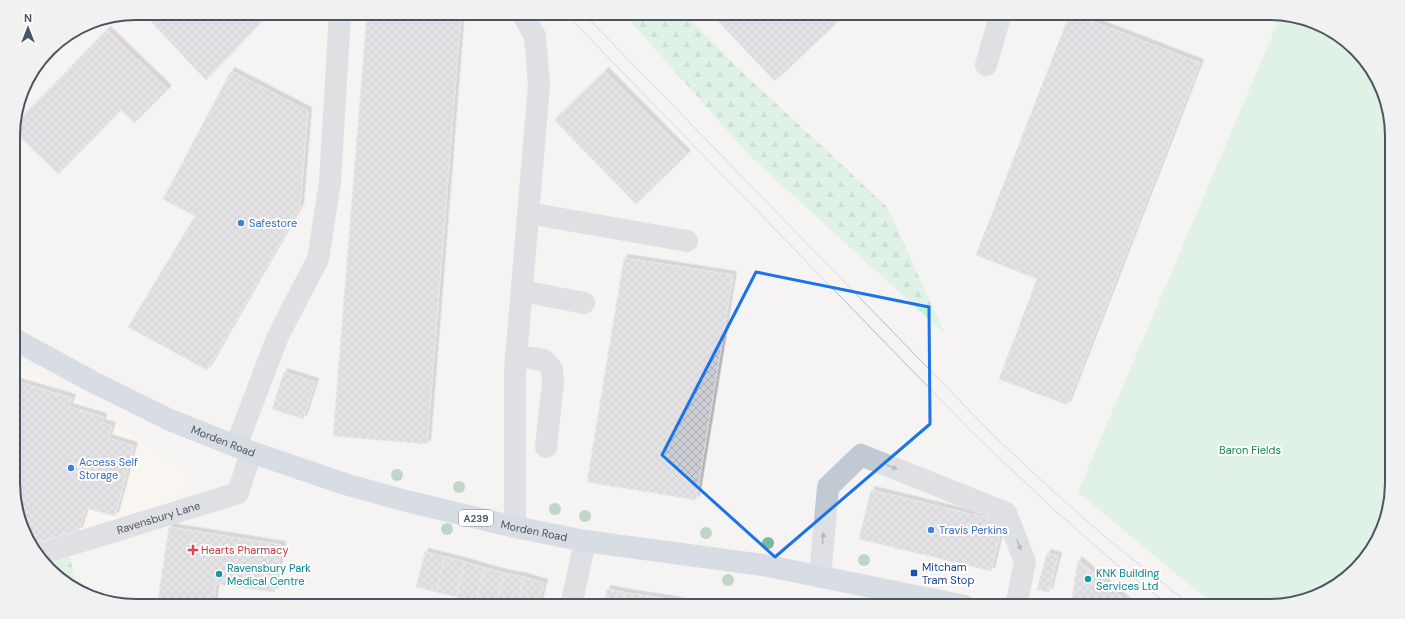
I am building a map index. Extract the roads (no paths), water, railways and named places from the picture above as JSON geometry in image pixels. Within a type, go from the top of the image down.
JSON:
[{"type":"main road","name":"Morden Road","points":[[20,342],[93,382],[163,416],[243,449],[353,486],[406,501],[515,527],[585,541],[763,565],[929,599]]},
{"type":"street","points":[[243,449],[278,336],[318,259],[330,182],[340,20]]},
{"type":"street","points":[[515,527],[515,370],[539,85],[535,36],[526,20]]},
{"type":"street","points":[[986,65],[999,20]]},
{"type":"street","points":[[528,213],[687,241]]},
{"type":"street","points":[[522,291],[584,303]]},
{"type":"street","points":[[516,356],[544,360],[552,369],[553,384],[546,447]]},
{"type":"street","name":"Ravensbury Lane","points":[[43,553],[238,493],[243,449]]},
{"type":"street","points":[[820,577],[828,487],[861,455],[1006,513],[1025,562],[1017,599]]},
{"type":"street","points":[[573,599],[585,541]]},
{"type":"tram line","points":[[572,20],[973,433],[1050,506],[1116,564],[1161,599]]},
{"type":"tram line","points":[[590,20],[995,437],[1111,542],[1183,599]]},
{"type":"place","name":"Safestore","points":[[241,223]]},
{"type":"place","name":"Access Self Storage","points":[[71,468]]},
{"type":"place","name":"Travis Perkins","points":[[931,530]]},
{"type":"place","name":"Hearts Pharmacy","points":[[193,550]]},
{"type":"place","name":"Mitcham Tram Stop","points":[[914,573]]},
{"type":"place","name":"Ravensbury Park Medical Centre","points":[[219,574]]},
{"type":"place","name":"KNK Building Services Ltd","points":[[1088,579]]},
{"type":"park label","name":"Baron Fields","points":[[1250,450]]}]
